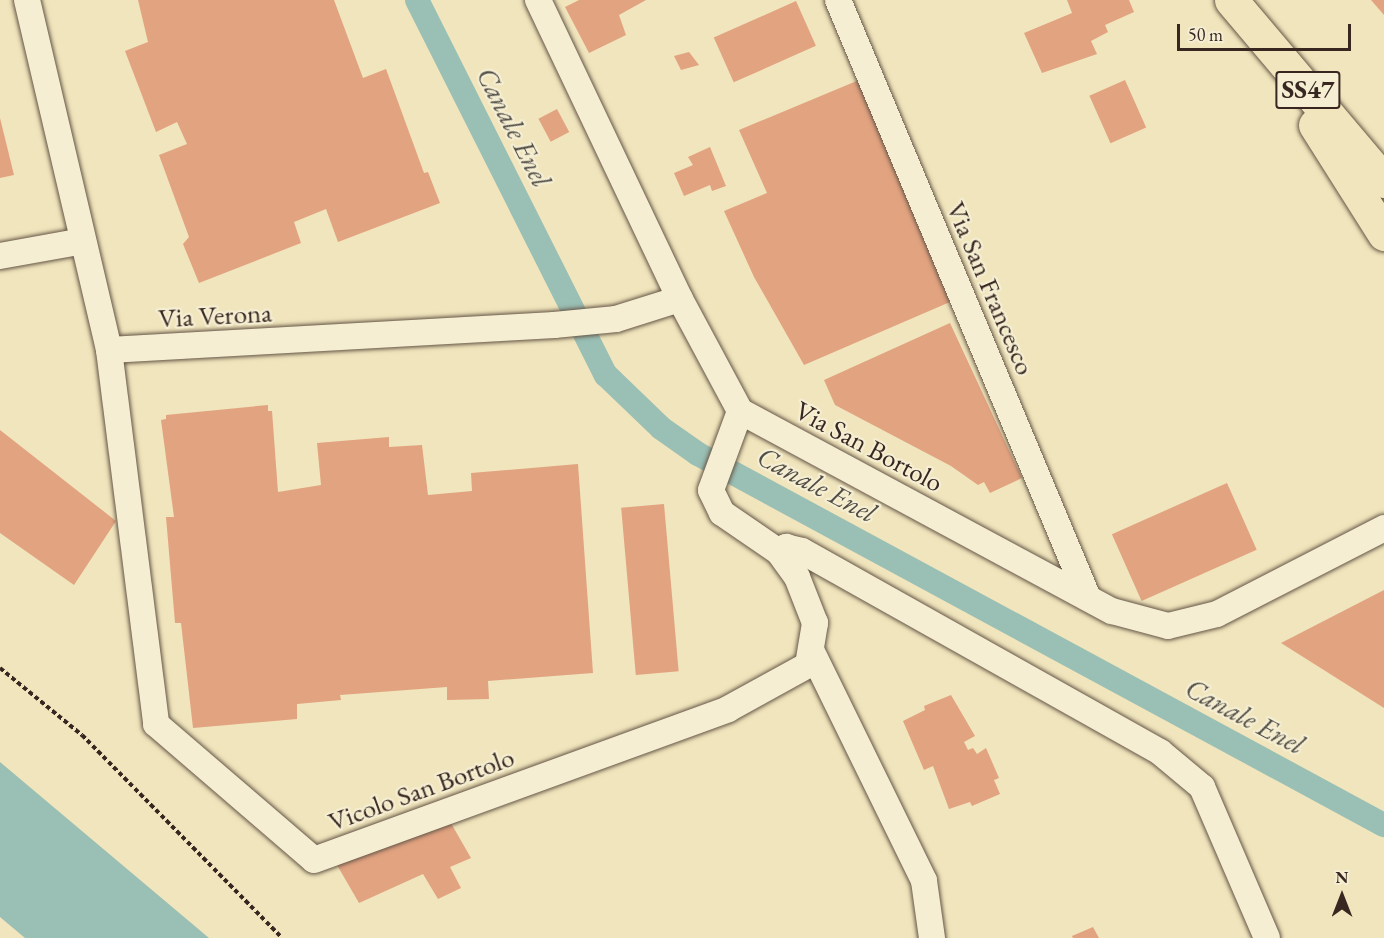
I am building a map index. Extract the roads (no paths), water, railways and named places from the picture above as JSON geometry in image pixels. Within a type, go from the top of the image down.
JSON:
[{"type":"highway","name":"SS47","points":[[1231,0],[1384,181]]},
{"type":"highway","name":"SS47","points":[[1259,0],[1384,147]]},
{"type":"highway","points":[[1286,64],[1322,140],[1384,234]]},
{"type":"street","points":[[27,0],[109,350]]},
{"type":"street","points":[[538,0],[680,299],[740,411]]},
{"type":"street","name":"Via San Francesco","points":[[838,0],[1088,598]]},
{"type":"street","points":[[0,256],[83,241]]},
{"type":"street","name":"Via Verona","points":[[109,350],[554,325],[616,319],[680,299]]},
{"type":"street","name":"Vicolo San Bortolo","points":[[109,350],[156,724],[314,860],[728,709],[808,665],[815,623],[798,577],[779,552],[722,513],[711,490],[730,445],[740,411]]},
{"type":"street","name":"Via San Bortolo","points":[[740,411],[1112,611],[1168,626],[1217,614],[1384,528]]},
{"type":"street","points":[[779,552],[786,547],[802,551],[1160,752],[1202,787],[1267,938]]},
{"type":"street","points":[[810,650],[924,880],[932,938]]},
{"type":"water","points":[[0,762],[209,938],[25,938],[0,917]]},
{"type":"waterway","name":"Canale Enel","points":[[417,0],[606,375],[661,428],[698,454],[1384,825]]}]
